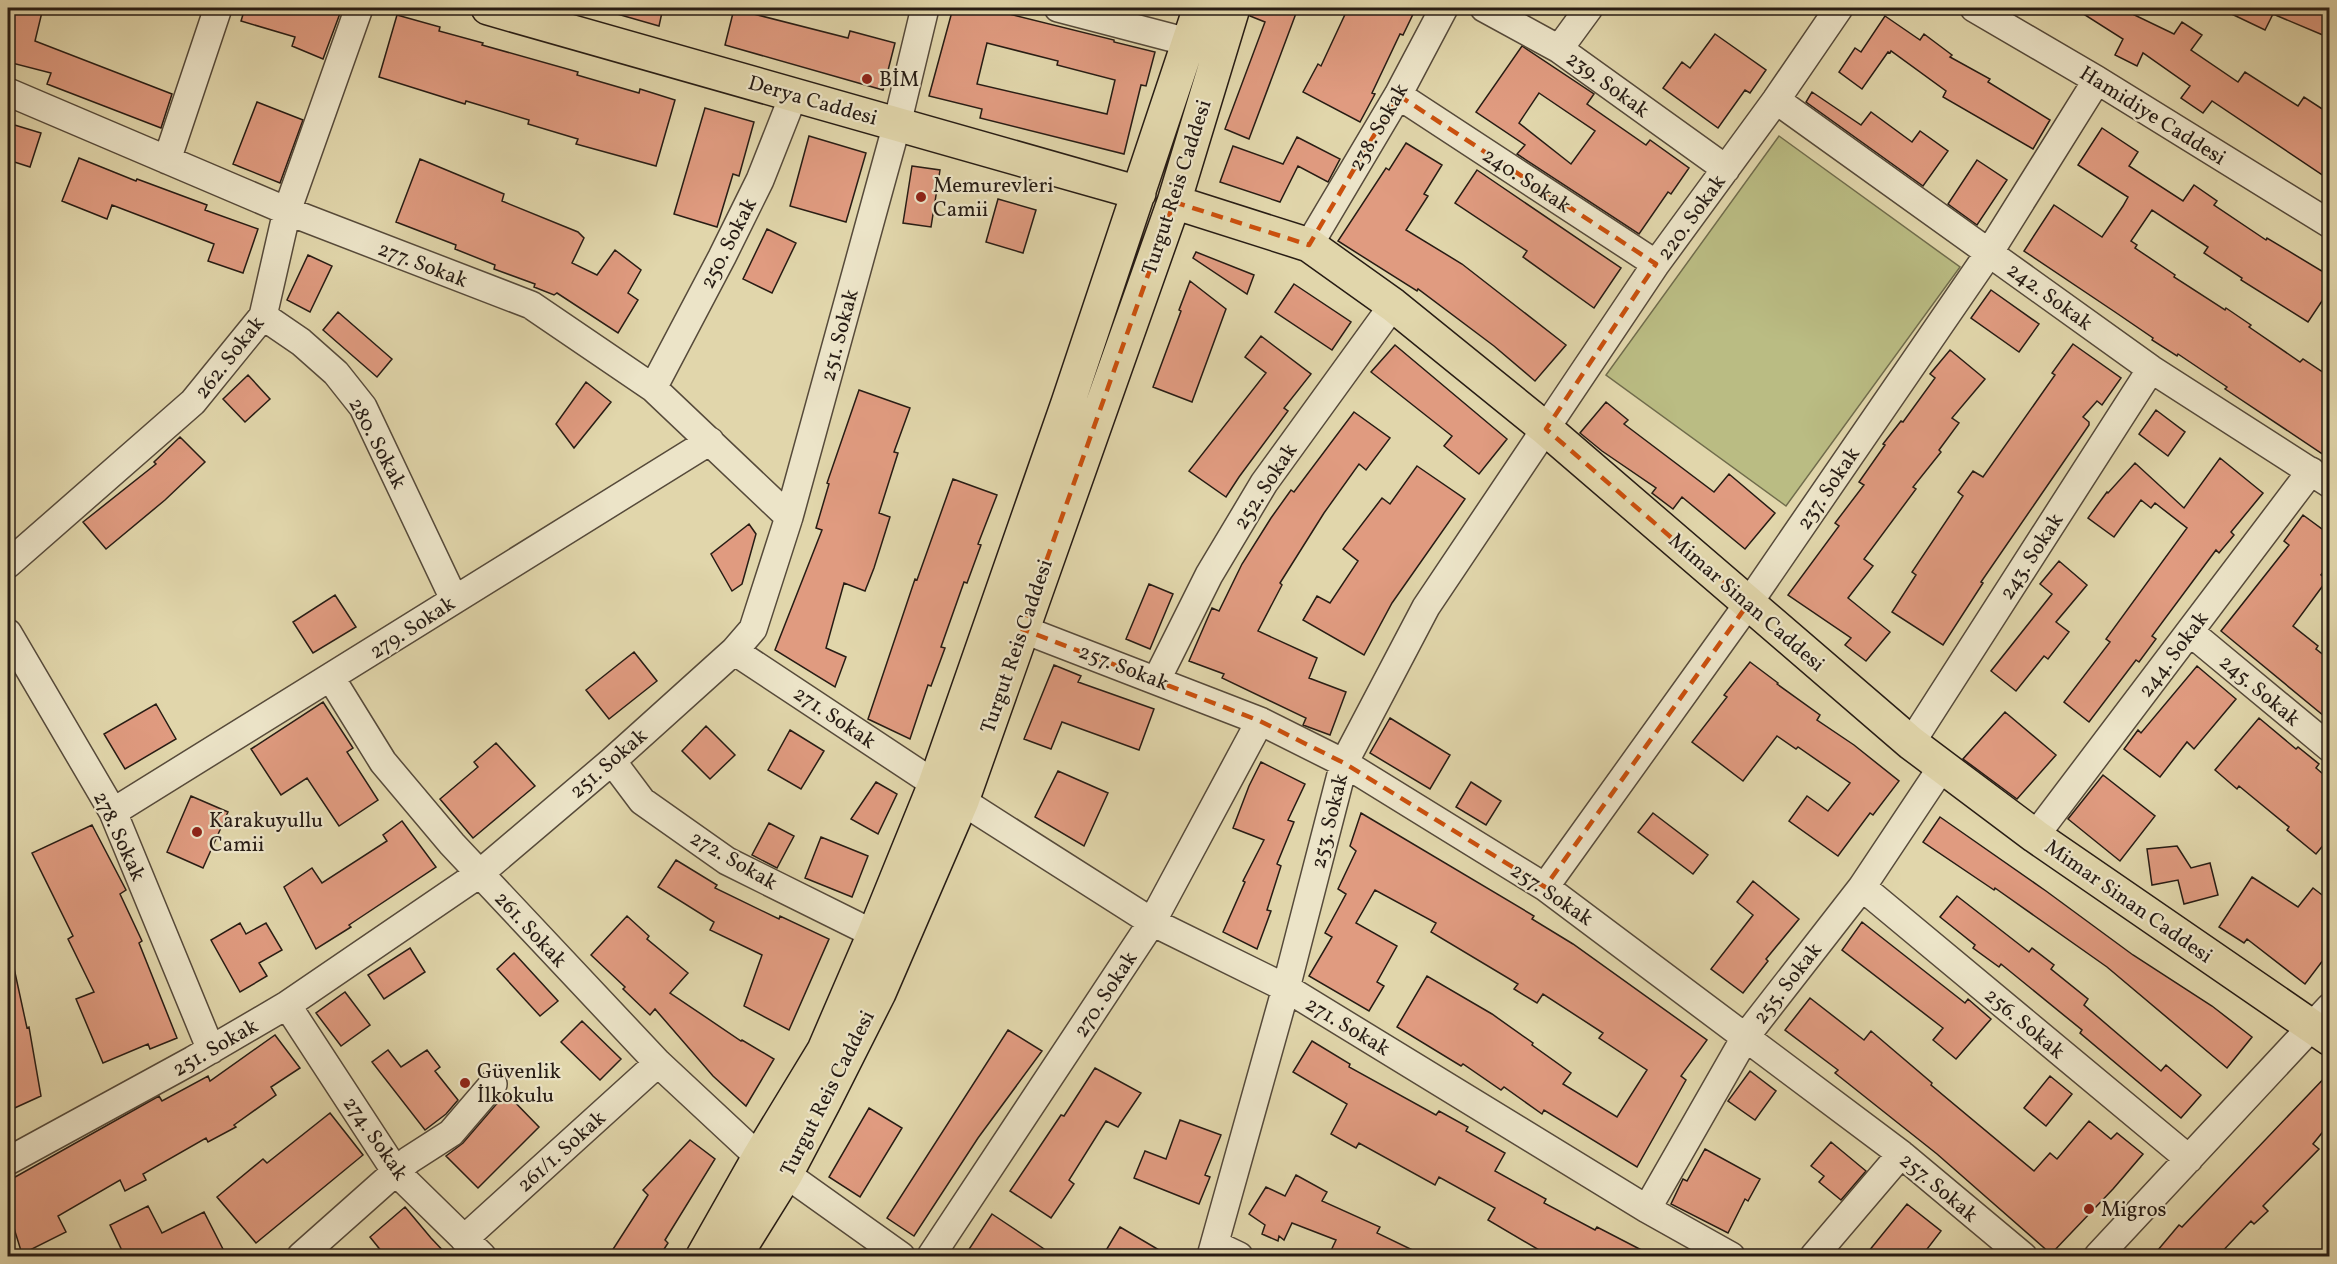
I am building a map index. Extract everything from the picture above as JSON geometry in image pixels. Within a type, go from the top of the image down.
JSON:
[{"type":"main road","name":"Derya Caddesi","points":[[488,8],[1138,193]]},
{"type":"main road","name":"Turgut Reis Caddesi","points":[[703,1257],[759,1157],[824,1050],[935,784],[1200,8]]},
{"type":"main road","name":"Turgut Reis Caddesi","points":[[735,1257],[786,1174],[879,993],[962,801],[1174,202],[1233,8]]},
{"type":"main road","name":"Mimar Sinan Caddesi","points":[[1174,202],[1309,245],[1393,305],[1546,429],[1911,743],[2035,836],[2323,1025]]},
{"type":"street","points":[[166,160],[218,8]]},
{"type":"street","name":"262. Sokak","points":[[8,564],[194,402],[263,316],[287,211],[359,8]]},
{"type":"street","name":"251. Sokak","points":[[8,1161],[211,1050],[287,1005],[479,874],[612,761],[734,651],[753,629],[789,517],[897,124],[925,8]]},
{"type":"street","points":[[1058,8],[1188,42]]},
{"type":"street","name":"238. Sokak","points":[[1309,245],[1398,95],[1444,8]]},
{"type":"street","name":"239. Sokak","points":[[1484,8],[1559,49],[1726,169]]},
{"type":"street","points":[[1559,49],[1589,8]]},
{"type":"street","name":"220. Sokak","points":[[1546,429],[1656,264],[1776,100],[1839,8]]},
{"type":"street","name":"Hamidiye Caddesi","points":[[1974,8],[2097,80],[2330,224]]},
{"type":"street","name":"237. Sokak","points":[[1545,887],[1748,604],[1989,253],[2097,80]]},
{"type":"street","name":"277. Sokak","points":[[8,92],[287,211],[531,305],[653,388],[789,517]]},
{"type":"street","name":"250. Sokak","points":[[653,388],[760,180],[794,94]]},
{"type":"street","name":"240. Sokak","points":[[1398,95],[1656,264]]},
{"type":"street","name":"242. Sokak","points":[[1776,100],[2151,369],[2320,478]]},
{"type":"street","name":"252. Sokak","points":[[1157,679],[1209,575],[1264,483],[1393,305]]},
{"type":"street","name":"280. Sokak","points":[[263,316],[301,342],[336,372],[363,406],[454,599]]},
{"type":"street","name":"243. Sokak","points":[[1911,743],[2151,369]]},
{"type":"street","name":"253. Sokak","points":[[1222,1253],[1286,988],[1344,763],[1426,607],[1546,429]]},
{"type":"street","name":"279. Sokak","points":[[113,812],[710,441]]},
{"type":"street","name":"244. Sokak","points":[[2035,836],[2190,632],[2320,478]]},
{"type":"street","name":"257. Sokak","points":[[1022,629],[1157,679],[1260,721],[1344,763],[1545,887],[1901,1154],[2023,1257]]},
{"type":"street","name":"245. Sokak","points":[[2190,632],[2329,746]]},
{"type":"street","name":"278. Sokak","points":[[8,633],[113,812],[211,1050]]},
{"type":"street","name":"271. Sokak","points":[[734,651],[935,784]]},
{"type":"street","name":"261. Sokak","points":[[331,678],[383,762],[479,874],[658,1063],[759,1157]]},
{"type":"street","name":"270. Sokak","points":[[931,1257],[1152,922],[1260,721]]},
{"type":"street","name":"272. Sokak","points":[[612,761],[642,801],[727,861],[874,934]]},
{"type":"street","name":"255. Sokak","points":[[1647,1209],[1746,1036],[1862,887],[1942,767]]},
{"type":"street","name":"271. Sokak","points":[[962,801],[1152,922],[1286,988],[1647,1209],[1731,1257]]},
{"type":"street","name":"256. Sokak","points":[[1862,887],[2188,1159]]},
{"type":"street","name":"274. Sokak","points":[[287,1005],[396,1172],[473,1248]]},
{"type":"street","points":[[2098,1257],[2188,1159],[2323,1025]]},
{"type":"street","name":"261/1. Sokak","points":[[473,1248],[658,1063]]},
{"type":"street","points":[[301,1257],[409,1160],[451,1133],[493,1084]]},
{"type":"street","points":[[1814,1257],[1901,1154]]},
{"type":"street","points":[[786,1174],[901,1257]]},
{"type":"highlighted area","points":[[1398,95],[1656,264],[1546,429],[1748,604],[1545,887],[1344,763],[1260,721],[1022,629],[1174,202],[1309,245]]},
{"type":"green space","points":[[1779,136],[1960,267],[1786,506],[1606,375]]},
{"type":"building","points":[[8,8],[43,8],[35,41],[172,94],[161,128],[47,84],[51,73],[8,62]]},
{"type":"building","points":[[245,8],[342,8],[323,59],[292,46],[295,37],[241,21]]},
{"type":"building","points":[[610,8],[663,8],[659,26],[610,12]]},
{"type":"building","points":[[953,8],[997,8],[997,11],[1155,52],[1146,86],[1141,85],[1124,154],[980,118],[982,109],[929,96]],"holes":[[[987,43],[1058,61],[1057,65],[1115,80],[1107,114],[977,84]]]},
{"type":"building","points":[[1251,8],[1298,8],[1249,139],[1225,129],[1265,22],[1250,16]]},
{"type":"building","points":[[1348,8],[1416,8],[1403,35],[1400,34],[1372,93],[1375,94],[1360,122],[1303,92],[1318,64],[1321,66]]},
{"type":"building","points":[[2074,8],[2120,8],[2174,34],[2182,22],[2202,35],[2191,50],[2238,82],[2245,72],[2298,106],[2304,97],[2330,114],[2330,180],[2212,101],[2203,113],[2181,98],[2190,86],[2143,53],[2137,66],[2115,55],[2123,39]]},
{"type":"building","points":[[2219,8],[2330,8],[2330,38],[2273,14],[2265,30]]},
{"type":"building","points":[[734,9],[848,38],[850,31],[895,43],[883,90],[725,45]]},
{"type":"building","points":[[397,15],[440,27],[439,31],[483,43],[482,45],[578,72],[577,75],[639,93],[640,89],[675,100],[656,166],[576,144],[578,139],[528,124],[529,120],[466,101],[465,104],[379,77]]},
{"type":"building","points":[[1885,16],[1920,40],[1924,34],[1952,55],[1950,57],[1990,79],[1988,82],[2050,120],[2033,149],[1943,97],[1946,91],[1891,51],[1862,89],[1839,72],[1855,48],[1861,52]]},
{"type":"building","points":[[1715,34],[1766,70],[1750,93],[1745,90],[1718,128],[1663,88],[1682,62],[1690,68]]},
{"type":"building","points":[[1522,46],[1594,94],[1587,104],[1646,145],[1650,140],[1689,168],[1671,194],[1668,192],[1639,234],[1517,154],[1525,145],[1476,112]],"holes":[[[1539,93],[1595,131],[1571,164],[1519,123]]]},
{"type":"building","points":[[1812,92],[1861,125],[1871,112],[1912,142],[1920,131],[1948,151],[1923,186],[1806,102]]},
{"type":"building","points":[[257,102],[303,120],[280,183],[233,164]]},
{"type":"building","points":[[705,108],[754,122],[739,176],[733,174],[717,227],[674,214]]},
{"type":"building","points":[[8,123],[41,133],[30,167],[8,160]]},
{"type":"building","points":[[2102,128],[2138,152],[2129,166],[2183,201],[2194,185],[2217,201],[2214,205],[2266,240],[2267,238],[2330,276],[2330,289],[2308,322],[2241,280],[2242,278],[2204,253],[2208,247],[2152,210],[2131,241],[2137,245],[2135,248],[2175,275],[2174,277],[2225,310],[2226,308],[2300,362],[2303,359],[2330,377],[2330,459],[2024,251],[2054,205],[2102,237],[2123,206],[2128,197],[2078,165]]},
{"type":"building","points":[[809,136],[866,153],[846,222],[790,206]]},
{"type":"building","points":[[1297,137],[1340,159],[1328,182],[1298,166],[1280,202],[1220,182],[1233,146],[1283,164]]},
{"type":"building","points":[[1406,143],[1442,165],[1424,194],[1428,196],[1406,230],[1462,264],[1566,345],[1535,381],[1494,346],[1418,289],[1417,291],[1338,241],[1386,168],[1389,170]]},
{"type":"building","points":[[79,158],[136,181],[137,179],[207,205],[205,210],[258,229],[243,273],[208,261],[214,244],[112,205],[107,219],[62,201]]},
{"type":"building","points":[[420,159],[504,194],[502,201],[578,232],[584,238],[572,263],[597,275],[615,250],[641,270],[628,293],[638,300],[618,333],[557,293],[554,295],[534,287],[535,284],[494,269],[495,265],[455,249],[456,245],[396,222]]},
{"type":"building","points":[[1977,160],[2007,180],[1977,225],[1948,204]]},
{"type":"building","name":"Memurevleri Camii","points":[[912,166],[940,170],[931,227],[903,223]]},
{"type":"building","points":[[1477,170],[1621,268],[1594,308],[1523,257],[1527,251],[1455,203]]},
{"type":"building","points":[[998,199],[1036,210],[1023,253],[986,242]]},
{"type":"building","points":[[767,229],[796,243],[772,293],[743,279]]},
{"type":"building","points":[[1196,252],[1254,275],[1247,294],[1193,258]]},
{"type":"building","points":[[308,255],[332,266],[310,312],[287,300]]},
{"type":"building","points":[[1190,281],[1226,309],[1192,402],[1153,387]]},
{"type":"building","points":[[1294,284],[1351,322],[1332,350],[1275,312]]},
{"type":"building","points":[[1991,290],[2039,324],[2019,352],[1971,318]]},
{"type":"building","points":[[338,312],[392,359],[377,377],[323,330]]},
{"type":"building","points":[[1261,336],[1311,374],[1284,408],[1288,411],[1226,497],[1189,471],[1266,373],[1245,357]]},
{"type":"building","points":[[2073,344],[2121,378],[2102,405],[2097,401],[2083,417],[2089,425],[1981,582],[1983,583],[1943,645],[1892,612],[1916,575],[1912,572],[1963,496],[1958,492],[1973,471],[1983,477],[2055,375],[2052,373]]},
{"type":"building","points":[[1395,345],[1507,439],[1479,474],[1444,446],[1452,436],[1371,372]]},
{"type":"building","points":[[1950,350],[1985,379],[1952,418],[1959,423],[1939,450],[1941,452],[1913,487],[1916,489],[1864,559],[1873,566],[1848,598],[1890,632],[1866,661],[1845,645],[1851,638],[1788,595],[1839,526],[1835,523],[1864,485],[1859,482],[1885,445],[1883,444],[1901,421],[1903,422],[1935,378],[1930,374]]},
{"type":"building","points":[[248,375],[270,399],[245,422],[223,399]]},
{"type":"building","points":[[586,382],[611,402],[574,448],[556,424]]},
{"type":"building","points":[[859,390],[910,408],[894,452],[898,453],[879,513],[890,517],[874,568],[865,591],[844,583],[826,648],[846,657],[835,687],[775,650],[822,530],[816,528],[829,484],[827,483]]},
{"type":"building","points":[[1606,402],[1628,420],[1624,424],[1714,492],[1729,474],[1775,513],[1745,549],[1682,497],[1673,509],[1652,493],[1656,488],[1580,433]]},
{"type":"building","points":[[2156,410],[2185,432],[2168,456],[2139,434]]},
{"type":"building","points":[[1354,412],[1390,438],[1366,470],[1359,464],[1324,513],[1280,583],[1282,585],[1258,631],[1317,658],[1309,678],[1346,692],[1330,735],[1303,725],[1306,718],[1222,678],[1224,674],[1189,661],[1212,608],[1219,611],[1242,564],[1271,518],[1291,490],[1294,492]]},
{"type":"building","points":[[180,437],[205,462],[165,500],[106,549],[83,522],[156,464],[154,462]]},
{"type":"building","points":[[2220,458],[2263,493],[2231,532],[2234,535],[2219,553],[2216,550],[2152,636],[2156,639],[2139,662],[2136,660],[2089,722],[2064,702],[2110,642],[2106,639],[2187,528],[2155,503],[2151,508],[2141,500],[2114,537],[2088,518],[2107,492],[2135,463],[2184,508]]},
{"type":"building","points":[[1417,466],[1465,499],[1392,603],[1364,655],[1303,620],[1317,596],[1330,603],[1358,561],[1343,549],[1382,498],[1390,504]]},
{"type":"building","points":[[953,479],[997,495],[978,544],[981,545],[967,583],[964,582],[941,647],[945,648],[931,686],[928,685],[910,739],[868,719],[915,579],[917,580]]},
{"type":"building","points":[[2303,515],[2330,535],[2330,563],[2321,575],[2327,580],[2293,626],[2318,646],[2316,649],[2330,660],[2330,721],[2221,631],[2289,545],[2284,541]]},
{"type":"building","points":[[749,524],[756,534],[742,584],[732,591],[711,554]]},
{"type":"building","points":[[2059,561],[2087,585],[2056,622],[2069,632],[2048,659],[2044,656],[2016,691],[1991,671],[2052,594],[2040,584]]},
{"type":"building","points":[[1149,584],[1173,594],[1150,649],[1126,639]]},
{"type":"building","points":[[335,595],[356,627],[313,653],[293,622]]},
{"type":"building","points":[[634,652],[657,681],[609,719],[586,690]]},
{"type":"building","points":[[1750,662],[1820,715],[1817,720],[1854,745],[1899,781],[1873,815],[1870,813],[1838,856],[1789,821],[1807,796],[1828,811],[1850,783],[1798,747],[1796,749],[1777,736],[1743,781],[1692,742],[1727,697],[1724,695]]},
{"type":"building","points":[[1054,665],[1081,676],[1078,682],[1154,709],[1139,750],[1062,722],[1051,749],[1024,739]]},
{"type":"building","points":[[2197,666],[2236,699],[2194,749],[2187,742],[2160,777],[2124,749],[2138,730],[2141,733]]},
{"type":"building","points":[[323,702],[353,748],[347,752],[378,800],[339,826],[307,778],[281,795],[251,749]]},
{"type":"building","points":[[156,704],[176,739],[125,769],[104,734]]},
{"type":"building","points":[[2005,712],[2056,755],[2017,799],[1963,759]]},
{"type":"building","points":[[1390,718],[1450,755],[1430,789],[1370,753]]},
{"type":"building","points":[[2259,718],[2296,749],[2298,747],[2319,764],[2316,768],[2330,780],[2330,837],[2316,854],[2287,830],[2289,827],[2239,786],[2237,789],[2215,770]]},
{"type":"building","points":[[706,726],[735,755],[710,779],[682,751]]},
{"type":"building","points":[[790,730],[824,751],[801,789],[768,770]]},
{"type":"building","points":[[496,743],[535,786],[473,838],[440,799],[478,767],[474,762]]},
{"type":"building","points":[[1261,762],[1305,784],[1288,820],[1294,822],[1277,864],[1281,866],[1267,910],[1271,911],[1257,949],[1223,932],[1245,882],[1243,881],[1264,840],[1233,828]]},
{"type":"building","points":[[1058,771],[1108,793],[1084,846],[1035,817]]},
{"type":"building","points":[[2103,775],[2155,816],[2120,861],[2068,819]]},
{"type":"building","points":[[876,782],[897,794],[878,834],[851,819]]},
{"type":"building","points":[[1471,782],[1501,801],[1486,825],[1456,807]]},
{"type":"building","name":"Karakuyullu Camii","points":[[191,796],[228,812],[203,868],[167,852]]},
{"type":"building","points":[[1361,813],[1534,916],[1532,919],[1573,944],[1707,1040],[1681,1076],[1686,1080],[1637,1167],[1544,1110],[1542,1114],[1504,1087],[1501,1090],[1463,1064],[1461,1066],[1397,1027],[1427,976],[1492,1014],[1533,1043],[1532,1045],[1571,1073],[1563,1084],[1617,1117],[1647,1070],[1599,1038],[1603,1033],[1543,994],[1537,1003],[1514,989],[1518,984],[1431,932],[1436,923],[1375,890],[1356,923],[1397,946],[1377,982],[1384,986],[1369,1011],[1309,976],[1332,937],[1325,933],[1346,894],[1338,889],[1356,851],[1350,846]]},
{"type":"building","points":[[1653,813],[1708,855],[1693,874],[1638,832]]},
{"type":"building","points":[[1940,817],[2133,955],[2212,1006],[2252,1037],[2227,1068],[2107,967],[1995,888],[1994,890],[1923,842]]},
{"type":"building","points":[[402,821],[436,867],[316,949],[284,887],[312,868],[322,883],[387,841],[383,835]]},
{"type":"building","points":[[769,823],[794,836],[777,868],[752,855]]},
{"type":"building","points":[[92,825],[126,890],[120,894],[142,941],[139,943],[177,1038],[150,1049],[148,1044],[103,1063],[76,999],[94,992],[68,939],[73,936],[32,853]]},
{"type":"building","points":[[821,837],[868,856],[852,897],[805,878]]},
{"type":"building","points":[[2177,846],[2191,868],[2210,863],[2218,895],[2184,904],[2178,880],[2152,885],[2147,849]]},
{"type":"building","points":[[676,860],[717,885],[715,888],[779,919],[780,916],[829,939],[789,1030],[744,1006],[762,955],[710,930],[714,922],[658,887]]},
{"type":"building","points":[[2252,877],[2298,907],[2313,888],[2330,901],[2330,951],[2305,984],[2247,939],[2244,943],[2219,927]]},
{"type":"building","points":[[1753,881],[1799,919],[1766,959],[1768,961],[1743,993],[1711,969],[1753,915],[1737,902]]},
{"type":"building","points":[[1957,896],[2029,952],[2032,948],[2054,965],[2051,969],[2088,999],[2084,1005],[2161,1071],[2166,1065],[2201,1095],[2181,1118],[2080,1033],[2082,1030],[2001,964],[1999,967],[1973,948],[1975,945],[1940,917]]},
{"type":"building","points":[[627,916],[649,936],[647,939],[688,973],[670,993],[741,1041],[774,1059],[746,1106],[713,1076],[655,1009],[650,1015],[623,989],[625,987],[591,955]]},
{"type":"building","points":[[1862,922],[1965,1003],[1968,999],[1991,1019],[1956,1059],[1933,1040],[1943,1028],[1842,950]]},
{"type":"building","points":[[240,923],[246,934],[266,923],[282,950],[259,963],[267,976],[240,992],[211,940]]},
{"type":"building","points":[[410,948],[425,972],[384,999],[368,975]]},
{"type":"building","points":[[514,953],[558,1001],[540,1016],[497,969]]},
{"type":"building","points":[[8,968],[14,968],[27,1028],[29,1027],[41,1096],[8,1111]]},
{"type":"building","points":[[345,992],[370,1025],[341,1046],[316,1013]]},
{"type":"building","points":[[1810,998],[1864,1040],[1871,1031],[1932,1083],[1931,1085],[2034,1171],[2050,1153],[2057,1159],[2089,1121],[2111,1139],[2117,1133],[2143,1154],[2051,1254],[1937,1154],[1835,1073],[1838,1070],[1785,1030]]},
{"type":"building","points":[[582,1021],[621,1059],[600,1080],[561,1042]]},
{"type":"building","points":[[1008,1030],[1042,1051],[978,1138],[914,1236],[887,1218]]},
{"type":"building","points":[[275,1035],[300,1068],[271,1087],[276,1095],[234,1125],[236,1127],[208,1142],[206,1138],[143,1174],[146,1180],[125,1191],[120,1180],[58,1216],[66,1232],[22,1254],[8,1209],[8,1181],[159,1096],[162,1101],[208,1076],[210,1081]]},
{"type":"building","points":[[1312,1041],[1350,1064],[1349,1067],[1436,1115],[1439,1111],[1468,1127],[1466,1131],[1505,1153],[1495,1171],[1546,1199],[1544,1203],[1595,1230],[1597,1227],[1655,1257],[1551,1257],[1488,1220],[1495,1208],[1439,1177],[1435,1185],[1359,1143],[1356,1148],[1331,1134],[1347,1104],[1293,1072]]},
{"type":"building","points":[[388,1050],[401,1067],[427,1050],[440,1067],[435,1071],[458,1100],[446,1114],[425,1130],[372,1062]]},
{"type":"building","points":[[1095,1068],[1141,1093],[1118,1127],[1106,1121],[1069,1180],[1074,1184],[1051,1218],[1010,1191]]},
{"type":"building","points":[[1750,1071],[1776,1091],[1755,1120],[1728,1101]]},
{"type":"building","points":[[2330,1072],[2330,1123],[2313,1144],[2319,1149],[2263,1206],[2268,1211],[2254,1224],[2251,1221],[2217,1257],[2152,1257],[2179,1225],[2182,1227]]},
{"type":"building","points":[[2050,1076],[2072,1094],[2046,1126],[2024,1108]]},
{"type":"building","points":[[506,1093],[539,1127],[478,1188],[446,1156],[463,1143]]},
{"type":"building","points":[[869,1108],[902,1128],[860,1197],[829,1177]]},
{"type":"building","points":[[330,1113],[363,1155],[256,1243],[217,1197],[263,1159],[267,1163]]},
{"type":"building","points":[[1180,1120],[1221,1135],[1205,1175],[1210,1177],[1199,1204],[1134,1178],[1145,1151],[1166,1159]]},
{"type":"building","points":[[690,1140],[715,1159],[665,1240],[668,1243],[659,1257],[608,1257],[648,1195],[643,1190]]},
{"type":"building","points":[[1831,1142],[1866,1171],[1841,1200],[1819,1182],[1824,1176],[1811,1166]]},
{"type":"building","points":[[1705,1149],[1760,1179],[1748,1201],[1745,1199],[1728,1233],[1671,1204],[1683,1179],[1687,1181]]},
{"type":"building","points":[[1296,1175],[1327,1192],[1322,1201],[1380,1227],[1377,1233],[1427,1257],[1328,1257],[1336,1240],[1292,1223],[1284,1240],[1279,1236],[1278,1241],[1262,1234],[1265,1225],[1249,1214],[1266,1187],[1285,1196]]},
{"type":"building","points":[[1907,1204],[1941,1231],[1921,1257],[1864,1257]]},
{"type":"building","points":[[148,1206],[162,1233],[204,1212],[227,1257],[125,1257],[110,1225]]},
{"type":"building","points":[[405,1207],[449,1257],[386,1257],[370,1237]]},
{"type":"building","points":[[992,1214],[1056,1257],[964,1257]]},
{"type":"building","points":[[1120,1227],[1171,1257],[1102,1257]]},
{"type":"place","name":"BİM","points":[[867,79]]},
{"type":"place","name":"Memurevleri Camii","points":[[921,197]]},
{"type":"place","name":"Karakuyullu Camii","points":[[197,832]]},
{"type":"place","name":"Güvenlik İlkokulu","points":[[465,1083]]},
{"type":"place","name":"Migros","points":[[2089,1209]]}]
